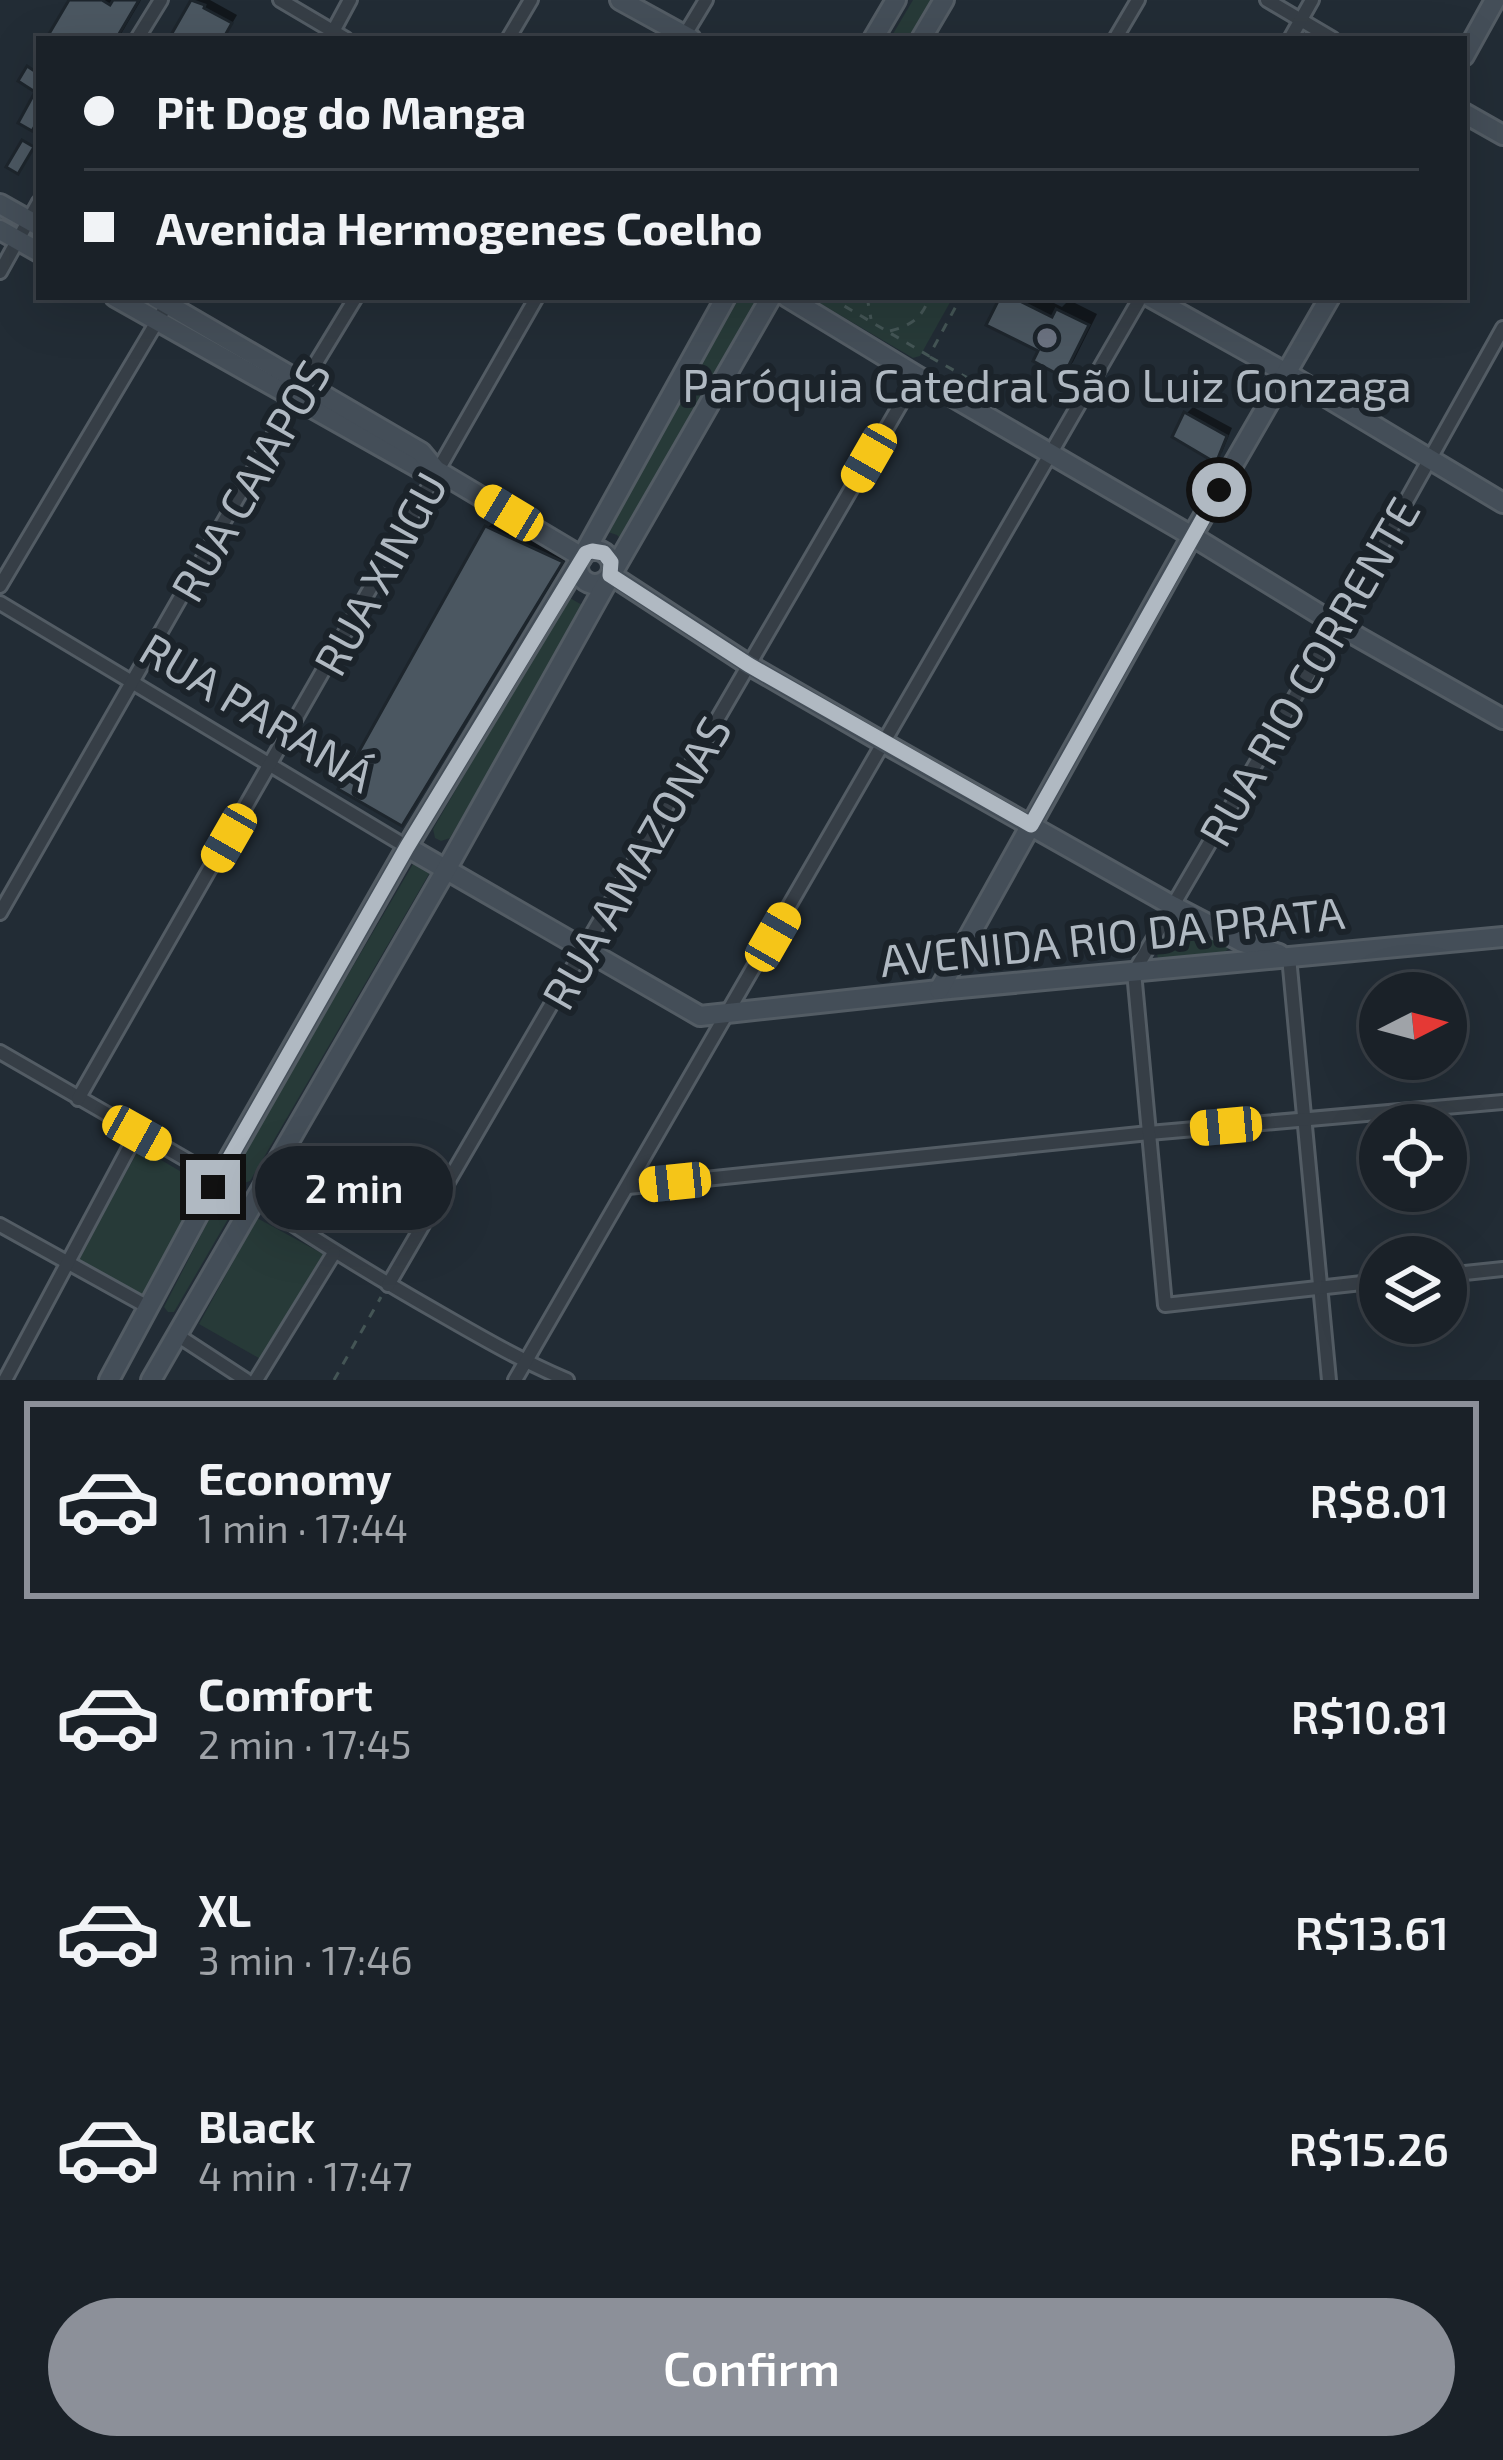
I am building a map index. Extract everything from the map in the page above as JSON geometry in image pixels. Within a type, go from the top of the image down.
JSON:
[{"type":"main road","points":[[620,0],[683,36]]},
{"type":"main road","points":[[875,36],[896,0]]},
{"type":"main road","points":[[923,36],[944,0]]},
{"type":"main road","points":[[1467,51],[1495,0]]},
{"type":"main road","points":[[1467,115],[1503,135]]},
{"type":"main road","points":[[0,204],[36,216]]},
{"type":"main road","points":[[0,230],[36,250]]},
{"type":"main road","points":[[109,1380],[218,1178],[407,847],[582,557],[724,300]]},
{"type":"main road","points":[[151,1380],[769,300]]},
{"type":"main road","points":[[792,300],[1503,719]]},
{"type":"main road","points":[[1152,300],[1288,374],[1503,503]]},
{"type":"main road","points":[[939,990],[1328,300]]},
{"type":"main road","points":[[163,305],[417,467],[436,470],[582,557]]},
{"type":"main road","points":[[582,557],[579,567],[585,580],[602,583],[610,575]]},
{"type":"main road","points":[[610,575],[749,665],[1173,906],[1242,942],[1289,957]]},
{"type":"main road","name":"RUA PARANÁ","points":[[407,847],[700,1016],[728,1014]]},
{"type":"main road","name":"AVENIDA RIO DA PRATA","points":[[728,1014],[1503,937]]},
{"type":"main road","points":[[218,1178],[255,1199]]},
{"type":"main road","points":[[148,1307],[177,1335]]},
{"type":"street","points":[[139,36],[161,0]]},
{"type":"street","points":[[280,0],[336,36],[350,0]]},
{"type":"street","points":[[510,36],[531,0]]},
{"type":"street","points":[[687,36],[706,0]]},
{"type":"street","points":[[1117,36],[1138,0]]},
{"type":"street","points":[[1267,0],[1329,36]]},
{"type":"street","points":[[1292,36],[1312,0]]},
{"type":"street","points":[[0,272],[36,216]]},
{"type":"street","name":"RUA CAIAPOS","points":[[0,914],[354,300]]},
{"type":"street","name":"RUA XINGU","points":[[78,1099],[534,300]]},
{"type":"street","points":[[515,1380],[1144,300]]},
{"type":"street","points":[[0,586],[163,305]]},
{"type":"street","name":"RUA RIO CORRENTE","points":[[1134,972],[1337,625],[1503,328]]},
{"type":"street","name":"RUA AMAZONAS","points":[[388,1285],[917,376]]},
{"type":"street","name":"RUA PARANÁ","points":[[0,603],[407,847]]},
{"type":"street","points":[[1289,957],[1329,1380]]},
{"type":"street","points":[[1134,972],[1165,1305],[1359,1283]]},
{"type":"street","points":[[0,1052],[218,1178]]},
{"type":"street","points":[[628,1186],[1503,1102]]},
{"type":"street","points":[[5,1380],[137,1133]]},
{"type":"street","points":[[255,1199],[388,1285],[526,1363],[567,1380]]},
{"type":"street","points":[[0,1225],[148,1307]]},
{"type":"street","points":[[256,1380],[334,1253]]},
{"type":"street","points":[[1467,1273],[1503,1269]]},
{"type":"street","points":[[177,1335],[246,1380]]},
{"type":"path","points":[[834,300],[973,381]]},
{"type":"path","points":[[868,300],[872,322]]},
{"type":"path","points":[[888,332],[916,320],[928,300]]},
{"type":"path","points":[[929,356],[959,300]]},
{"type":"path","points":[[334,1380],[388,1285]]},
{"type":"green space","points":[[913,0],[935,0],[914,36],[892,36]]},
{"type":"green space","points":[[738,300],[760,300],[623,541],[602,530]]},
{"type":"green space","points":[[814,300],[951,300],[920,356],[913,358]]},
{"type":"green space","points":[[568,597],[584,606],[450,838],[435,838],[433,829]]},
{"type":"green space","points":[[413,864],[429,868],[429,874],[250,1181],[237,1181],[233,1171]]},
{"type":"green space","points":[[1182,921],[1227,942],[1228,949],[1158,959],[1156,948],[1173,924]]},
{"type":"green space","points":[[144,1150],[202,1184],[145,1296],[78,1259],[138,1151]]},
{"type":"green space","points":[[226,1197],[235,1207],[174,1312],[168,1312],[164,1307],[220,1198]]},
{"type":"green space","points":[[257,1218],[323,1254],[264,1361],[199,1324]]},
{"type":"building","points":[[69,0],[102,0],[110,5],[113,0],[139,0],[118,36],[48,36]]},
{"type":"building","points":[[191,0],[232,23],[225,36],[171,35]]},
{"type":"building","points":[[27,66],[36,72],[36,124],[32,131],[18,123],[35,92],[18,81]]},
{"type":"building","points":[[22,140],[34,147],[18,174],[6,167]]},
{"type":"building","name":"Paróquia Catedral São Luiz Gonzaga","points":[[998,300],[1018,300],[1052,317],[1056,309],[1089,325],[1063,377],[1033,361],[1038,351],[986,325]]},
{"type":"building","points":[[1184,412],[1227,436],[1216,463],[1172,437]]},
{"type":"building","points":[[485,526],[563,562],[402,826],[338,789]]},
{"type":"place","name":"Paróquia Catedral São Luiz Gonzaga","points":[[1047,338]]},
{"type":"route","points":[[213,1187],[407,847],[586,553],[604,553],[611,562],[610,575],[749,665],[1031,825],[1219,490]]}]
